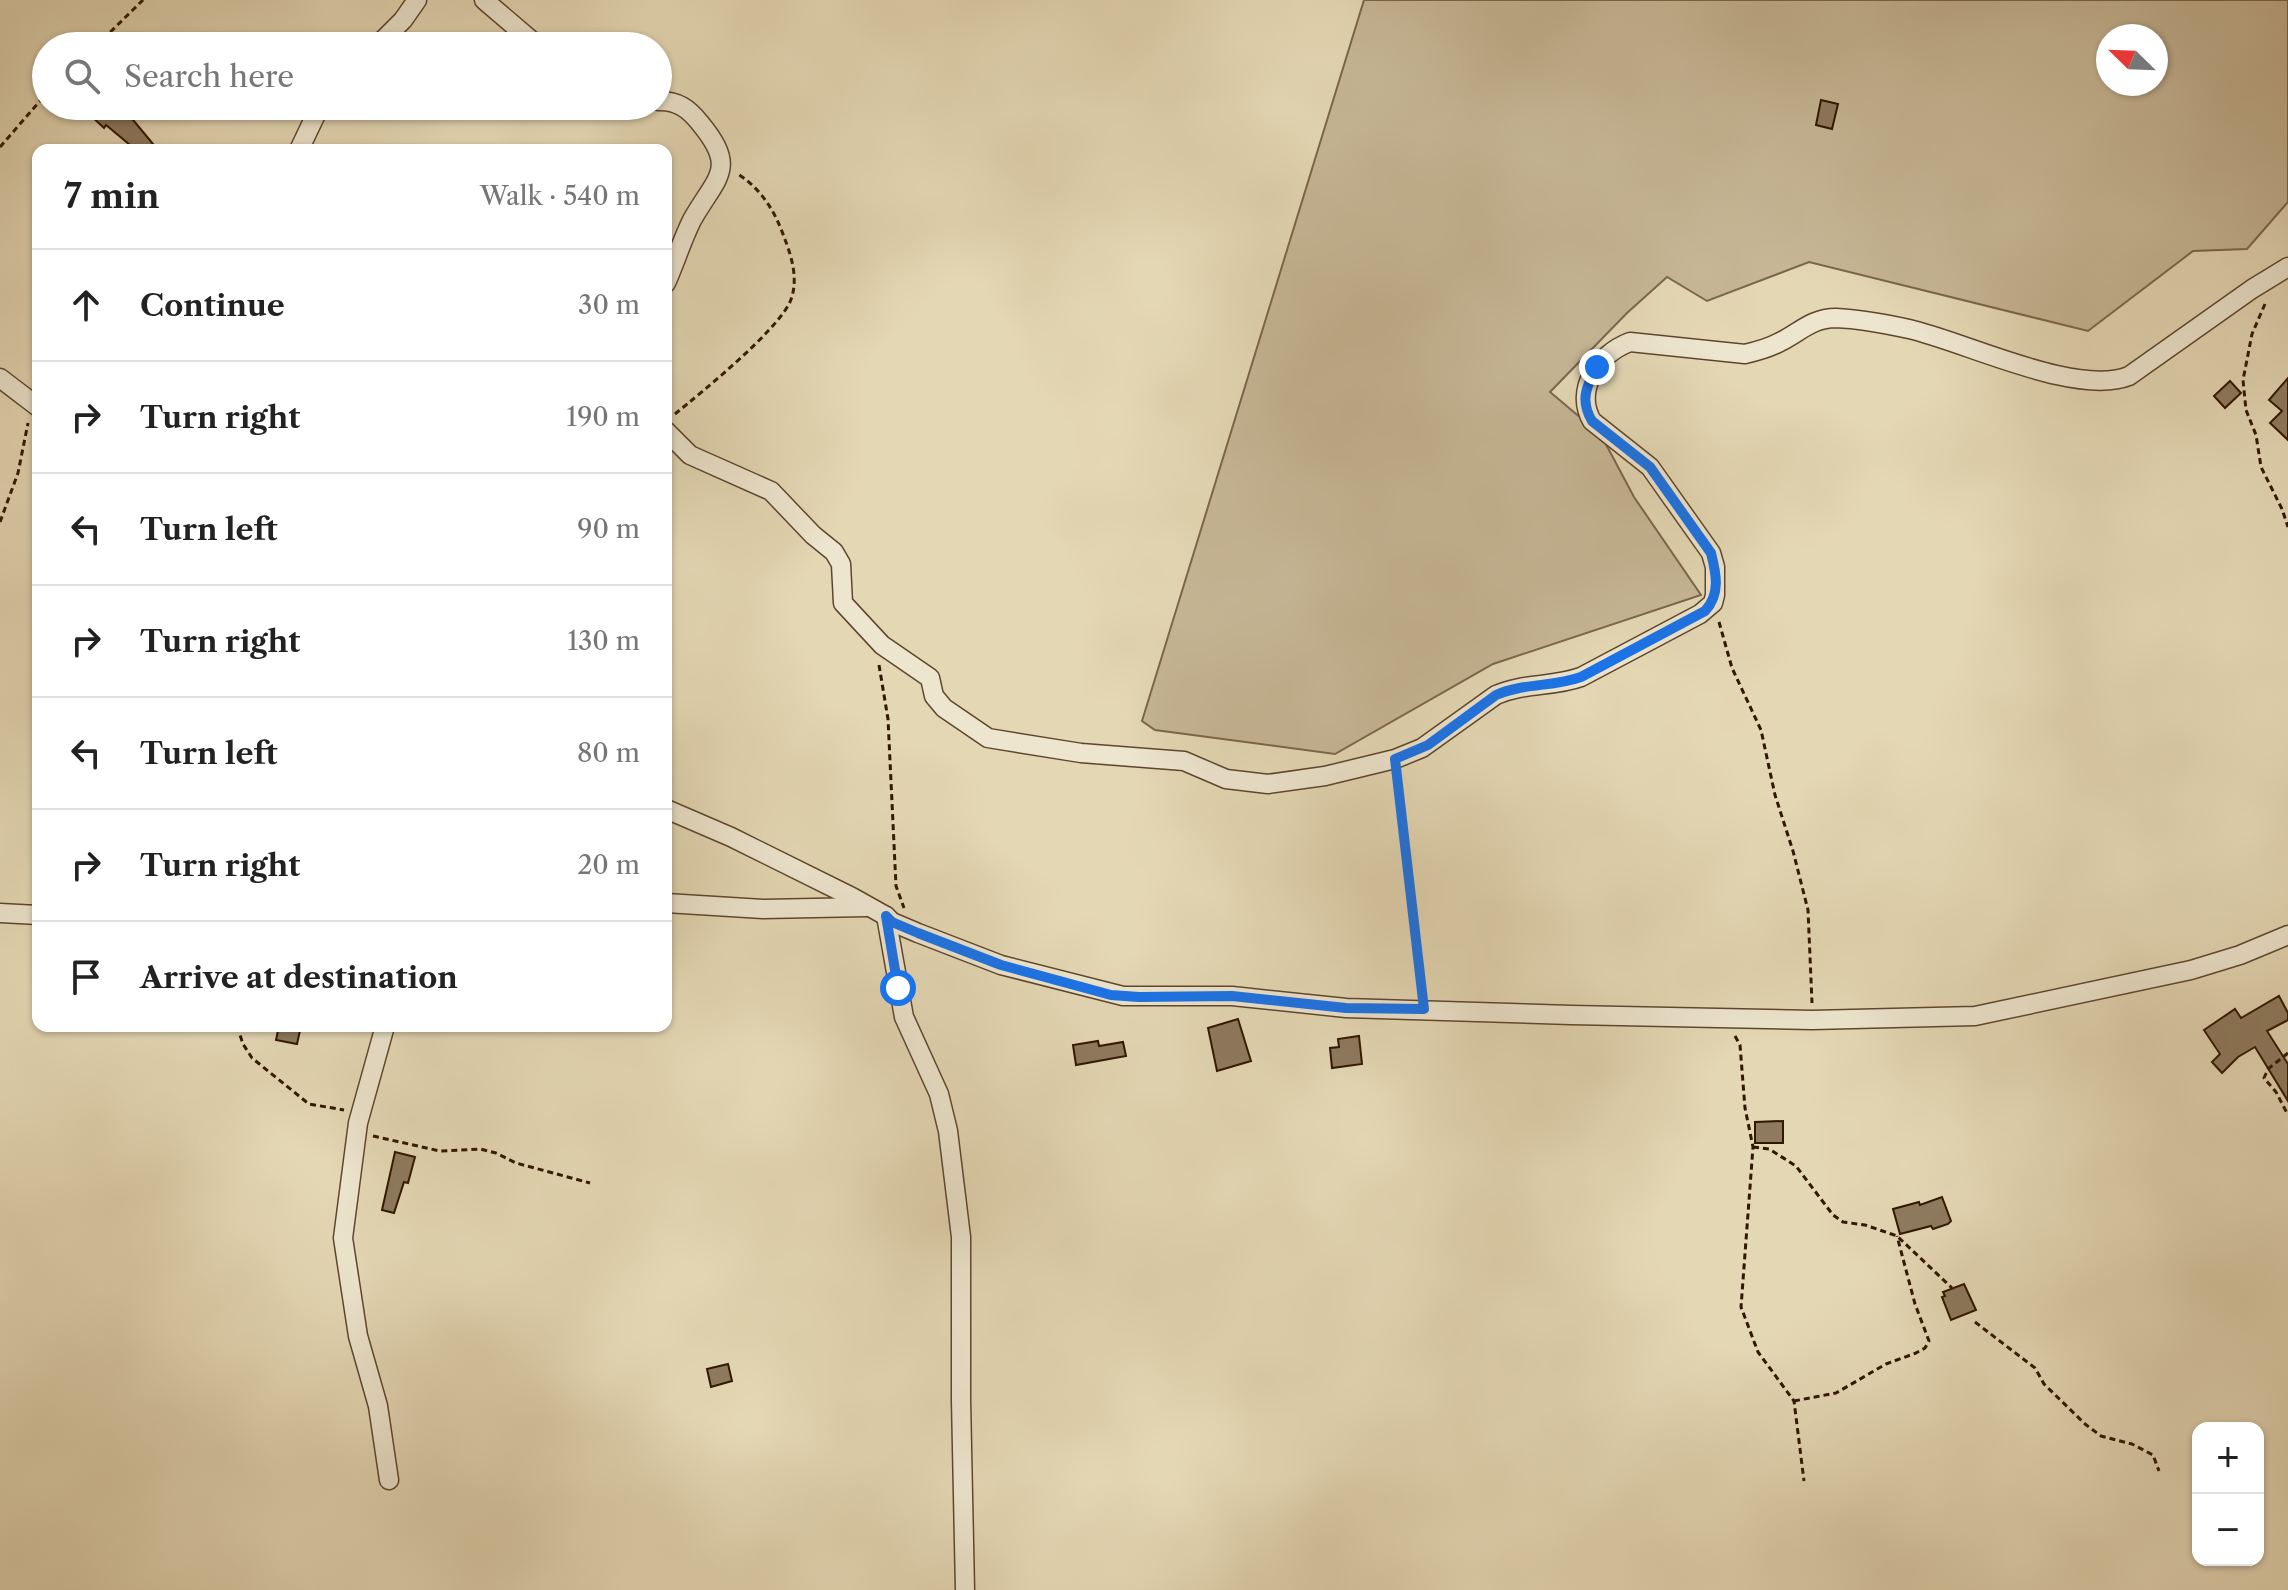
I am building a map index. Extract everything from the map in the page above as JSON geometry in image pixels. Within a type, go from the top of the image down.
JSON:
[{"type":"street","points":[[391,32],[417,0]]},
{"type":"street","points":[[484,0],[522,32]]},
{"type":"street","points":[[672,104],[688,108],[717,144],[721,162],[710,193],[692,221],[672,269]]},
{"type":"street","points":[[302,144],[313,120]]},
{"type":"street","points":[[672,437],[690,455],[771,491],[834,552],[841,564],[843,603],[874,638],[930,678],[938,703],[988,738],[1081,753],[1184,761],[1226,779],[1254,783],[1325,776],[1395,759],[1428,745],[1496,695],[1581,677],[1700,614],[1713,603],[1716,584],[1711,553],[1650,467],[1588,415],[1584,396],[1588,383],[1597,367],[1616,347],[1630,342],[1745,354],[1762,351],[1817,320],[1835,318],[1909,329],[2085,382],[2116,381],[2129,376],[2284,269]]},
{"type":"street","points":[[0,378],[32,402]]},
{"type":"street","points":[[672,812],[731,837],[918,933],[1001,965],[1111,995],[1232,996],[1346,1008],[1723,1019],[1975,1016],[2191,970],[2240,955],[2288,935]]},
{"type":"street","points":[[672,903],[763,909],[869,907]]},
{"type":"street","points":[[0,913],[32,915]]},
{"type":"street","points":[[886,916],[904,1017],[939,1094],[948,1131],[961,1237],[965,1590]]},
{"type":"street","points":[[383,1032],[360,1112],[343,1238],[358,1336],[378,1406],[389,1480]]},
{"type":"path","points":[[110,32],[143,0]]},
{"type":"path","points":[[0,147],[32,110]]},
{"type":"path","points":[[672,416],[777,321],[791,301],[795,277],[791,254],[775,212],[749,181],[721,162]]},
{"type":"path","points":[[2284,269],[2252,334],[2243,380],[2246,410],[2256,435],[2261,467],[2288,527]]},
{"type":"path","points":[[0,522],[18,473],[22,445],[32,419]]},
{"type":"path","points":[[1713,603],[1732,668],[1761,730],[1775,795],[1808,910],[1812,1020]]},
{"type":"path","points":[[874,638],[888,719],[896,886],[904,909],[918,933]]},
{"type":"path","points":[[1395,759],[1424,1009]]},
{"type":"path","points":[[1723,1019],[1740,1045],[1745,1108],[1753,1147],[1741,1307],[1758,1352],[1794,1401],[1804,1481]]},
{"type":"path","points":[[239,1032],[252,1058],[309,1104],[360,1112]]},
{"type":"path","points":[[2288,1053],[2268,1069],[2264,1078],[2288,1115]]},
{"type":"path","points":[[356,1133],[440,1151],[480,1149],[516,1163],[590,1183]]},
{"type":"path","points":[[1753,1147],[1769,1149],[1796,1166],[1833,1215],[1843,1222],[1865,1225],[1897,1236],[1952,1288]]},
{"type":"path","points":[[1794,1401],[1836,1393],[1886,1364],[1925,1348],[1929,1341],[1915,1304],[1897,1236]]},
{"type":"path","points":[[1975,1322],[2035,1368],[2044,1384],[2085,1424],[2101,1436],[2132,1444],[2153,1455],[2159,1471]]},
{"type":"shaded area","points":[[1364,0],[2288,0],[2288,202],[2247,249],[2193,251],[2088,331],[1809,262],[1707,301],[1667,277],[1550,392],[1601,435],[1634,497],[1701,595],[1493,664],[1335,754],[1155,730],[1142,721]]},
{"type":"building","points":[[1821,100],[1838,104],[1832,129],[1816,125]]},
{"type":"building","points":[[95,120],[133,120],[153,144],[129,144],[106,125],[104,128]]},
{"type":"building","points":[[2288,378],[2288,440],[2270,423],[2282,411],[2269,400]]},
{"type":"building","points":[[2230,381],[2241,393],[2225,408],[2214,396]]},
{"type":"building","points":[[2279,996],[2288,1013],[2288,1020],[2267,1031],[2288,1064],[2288,1101],[2255,1047],[2238,1057],[2222,1073],[2212,1062],[2220,1054],[2204,1030],[2235,1009],[2241,1018]]},
{"type":"building","points":[[1238,1019],[1251,1061],[1217,1071],[1208,1028]]},
{"type":"building","points":[[278,1032],[300,1032],[297,1044],[276,1040]]},
{"type":"building","points":[[1359,1036],[1362,1064],[1332,1068],[1330,1048],[1339,1047],[1338,1039]]},
{"type":"building","points":[[1098,1041],[1099,1046],[1123,1042],[1126,1056],[1076,1065],[1073,1045]]},
{"type":"building","points":[[1783,1121],[1783,1143],[1755,1143],[1755,1122]]},
{"type":"building","points":[[395,1152],[415,1157],[408,1183],[404,1182],[394,1213],[382,1210]]},
{"type":"building","points":[[1942,1197],[1951,1221],[1948,1224],[1900,1234],[1893,1209],[1919,1202],[1920,1205]]},
{"type":"building","points":[[1964,1284],[1976,1310],[1951,1320],[1943,1292]]},
{"type":"building","points":[[728,1364],[732,1381],[711,1387],[707,1369]]},
{"type":"route","points":[[898,988],[886,916],[892,922],[1001,965],[1111,995],[1232,996],[1346,1008],[1424,1009],[1395,759],[1422,748],[1496,695],[1581,677],[1663,635],[1705,611],[1713,603],[1716,584],[1711,553],[1650,467],[1588,415],[1584,396],[1597,367]]}]
